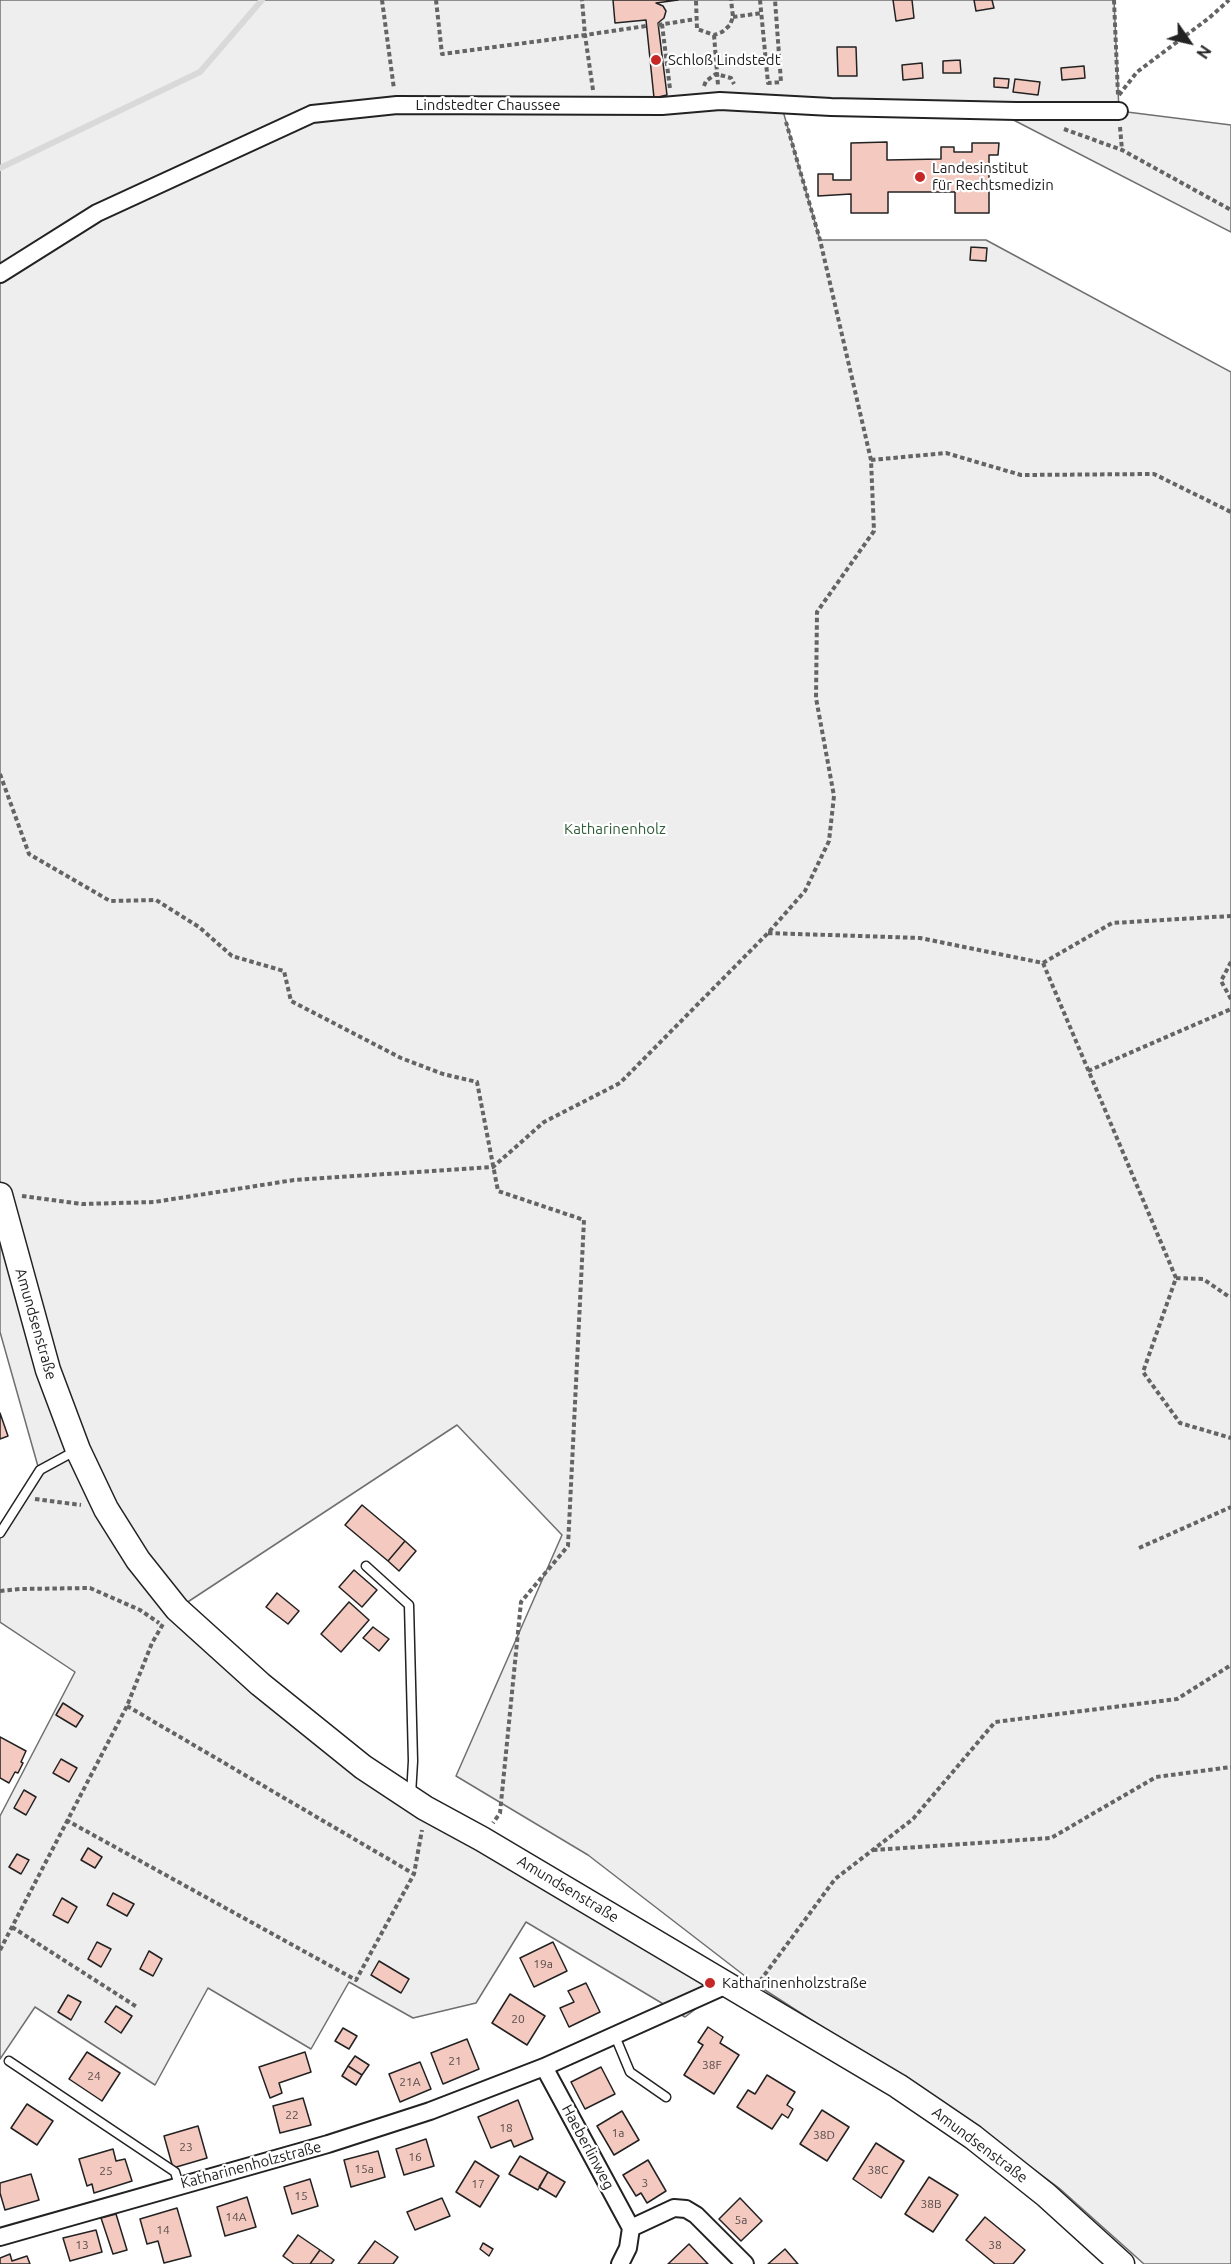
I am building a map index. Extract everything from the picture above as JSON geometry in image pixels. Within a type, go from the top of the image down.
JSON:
[{"type":"street","name":"Lindstedter Chaussee","points":[[0,274],[97,213],[312,114],[397,105],[662,106],[720,101],[1004,111],[1119,104]]},
{"type":"street","name":"Amundsenstraße","points":[[0,1196],[48,1370],[78,1450],[106,1509],[170,1617],[260,1684],[355,1760],[418,1803],[739,1990],[898,2086],[973,2137],[1046,2196],[1122,2264]]},
{"type":"street","name":"Katharinenholzstraße","points":[[0,2236],[338,2141],[430,2111],[739,1990]]},
{"type":"street","name":"Haeberlinweg","points":[[544,2067],[631,2228]]},
{"type":"street","points":[[620,2264],[628,2248],[631,2228],[674,2208],[686,2209],[696,2215],[745,2264]]},
{"type":"lane","points":[[0,1533],[40,1470],[78,1450]]},
{"type":"lane","points":[[366,1566],[410,1605],[413,1777],[418,1803]]},
{"type":"lane","points":[[615,2037],[630,2072],[666,2097]]},
{"type":"lane","points":[[9,2061],[175,2172],[179,2185]]},
{"type":"path","points":[[382,0],[397,105]]},
{"type":"path","points":[[436,0],[442,54],[646,27]]},
{"type":"path","points":[[582,0],[596,105]]},
{"type":"path","points":[[703,0],[696,1],[697,29],[714,35],[723,32],[730,25],[733,17],[731,0]]},
{"type":"path","points":[[760,0],[768,83],[782,82],[775,0]]},
{"type":"path","points":[[1114,0],[1122,150]]},
{"type":"path","points":[[1119,104],[1137,72],[1209,18],[1229,0]]},
{"type":"path","points":[[733,17],[762,13]]},
{"type":"path","points":[[670,93],[660,24],[696,19]]},
{"type":"path","points":[[714,35],[720,101]]},
{"type":"path","points":[[0,1196],[20,1196],[82,1204],[154,1202],[294,1180],[494,1167],[544,1122],[620,1083],[768,933],[805,891],[829,841],[834,796],[816,699],[817,612],[874,531],[871,460],[820,240],[781,104]]},
{"type":"path","points":[[1058,127],[1122,150],[1231,210]]},
{"type":"path","points":[[871,460],[945,453],[1021,475],[1154,474],[1231,512]]},
{"type":"path","points":[[0,774],[29,854],[110,902],[156,900],[199,927],[232,956],[284,971],[291,1001],[401,1058],[443,1074],[477,1082],[498,1191],[584,1220],[568,1546],[520,1602],[500,1814],[482,1839]]},
{"type":"path","points":[[768,933],[920,938],[1043,963],[1112,923],[1231,916]]},
{"type":"path","points":[[1231,962],[1221,981],[1231,999]]},
{"type":"path","points":[[1043,963],[1176,1278],[1143,1372],[1180,1422],[1231,1438]]},
{"type":"path","points":[[1088,1071],[1231,1009]]},
{"type":"path","points":[[1176,1278],[1203,1279],[1231,1296]]},
{"type":"path","points":[[22,1498],[106,1509]]},
{"type":"path","points":[[1139,1548],[1231,1507]]},
{"type":"path","points":[[0,1591],[90,1588],[140,1610],[170,1617],[152,1643],[127,1706],[0,1950]]},
{"type":"path","points":[[739,1990],[835,1879],[913,1819],[995,1722],[1177,1699],[1231,1665]]},
{"type":"path","points":[[127,1706],[414,1874]]},
{"type":"path","points":[[872,1850],[1051,1838],[1156,1777],[1231,1767]]},
{"type":"path","points":[[66,1820],[356,1980],[414,1874],[418,1803]]},
{"type":"path","points":[[12,1927],[137,2007]]},
{"type":"green space","name":"Katharinenholz","points":[[0,0],[1114,0],[1119,111],[1231,125],[1231,232],[996,111],[781,104],[820,240],[986,240],[1231,372],[1231,2264],[1144,2264],[1059,2188],[973,2124],[754,1983],[588,1855],[456,1776],[562,1535],[457,1425],[177,1609],[363,1767],[729,1984],[685,2017],[526,1922],[476,2003],[413,2018],[349,1982],[311,2049],[208,1988],[155,2085],[35,2007],[0,2059],[0,1816],[75,1672],[0,1622],[0,1533],[39,1470],[0,1332]]},
{"type":"building","name":"Schloß Lindstedt","points":[[613,0],[678,0],[656,3],[663,6],[666,11],[664,18],[658,23],[667,95],[654,98],[646,20],[615,23]]},
{"type":"building","points":[[893,0],[912,0],[914,18],[896,21]]},
{"type":"building","points":[[974,0],[992,0],[994,8],[976,11]]},
{"type":"building","points":[[837,47],[856,47],[857,76],[838,76]]},
{"type":"building","points":[[960,60],[961,73],[943,73],[943,61]]},
{"type":"building","points":[[922,63],[923,78],[903,80],[902,65]]},
{"type":"building","points":[[1084,66],[1085,78],[1062,80],[1061,68]]},
{"type":"building","points":[[994,78],[1009,79],[1008,88],[994,87]]},
{"type":"building","points":[[1015,79],[1040,82],[1038,95],[1013,92]]},
{"type":"building","name":"Landesinstitut für Rechtsmedizin","points":[[887,142],[887,160],[941,159],[941,147],[954,147],[954,152],[972,152],[972,143],[999,143],[998,155],[989,155],[989,213],[955,213],[955,192],[888,192],[888,213],[851,213],[851,194],[818,196],[818,174],[833,174],[833,180],[851,180],[851,143]]},
{"type":"building","points":[[971,247],[987,248],[986,261],[970,260]]},
{"type":"building","points":[[0,1413],[8,1436],[0,1439]]},
{"type":"building","points":[[362,1505],[405,1541],[388,1561],[345,1525]]},
{"type":"building","points":[[405,1541],[416,1551],[399,1571],[388,1561]]},
{"type":"building","points":[[354,1570],[377,1590],[362,1607],[339,1587]]},
{"type":"building","points":[[277,1593],[299,1611],[288,1624],[266,1607]]},
{"type":"building","points":[[349,1602],[369,1620],[341,1652],[321,1634]]},
{"type":"building","points":[[373,1627],[389,1639],[379,1651],[363,1638]]},
{"type":"building","points":[[63,1703],[83,1716],[76,1727],[56,1715]]},
{"type":"building","points":[[0,1737],[26,1751],[18,1773],[15,1772],[9,1783],[0,1778]]},
{"type":"building","points":[[61,1759],[77,1768],[69,1782],[53,1773]]},
{"type":"building","points":[[24,1790],[36,1797],[26,1815],[14,1808]]},
{"type":"building","points":[[88,1848],[102,1857],[95,1868],[81,1860]]},
{"type":"building","points":[[17,1854],[29,1860],[21,1874],[9,1867]]},
{"type":"building","points":[[113,1893],[134,1904],[127,1916],[107,1905]]},
{"type":"building","points":[[62,1898],[77,1907],[68,1923],[53,1915]]},
{"type":"building","points":[[97,1942],[111,1949],[101,1967],[88,1959]]},
{"type":"building","points":[[553,1942],[567,1971],[534,1987],[520,1958]]},
{"type":"building","points":[[149,1951],[162,1959],[153,1976],[140,1969]]},
{"type":"building","points":[[379,1961],[409,1979],[401,1993],[371,1975]]},
{"type":"building","points":[[586,1983],[600,2012],[569,2027],[560,2008],[574,2002],[568,1991]]},
{"type":"building","points":[[510,1994],[545,2016],[527,2045],[492,2023]]},
{"type":"building","points":[[68,1995],[81,2002],[71,2020],[58,2012]]},
{"type":"building","points":[[116,2006],[132,2016],[121,2033],[105,2022]]},
{"type":"building","points":[[708,2027],[723,2037],[720,2043],[739,2055],[714,2094],[684,2075],[703,2045],[698,2042]]},
{"type":"building","points":[[343,2028],[357,2036],[349,2049],[335,2041]]},
{"type":"building","points":[[467,2039],[479,2069],[443,2084],[431,2053]]},
{"type":"building","points":[[87,2052],[120,2073],[102,2101],[69,2079]]},
{"type":"building","points":[[305,2052],[311,2072],[279,2083],[282,2093],[270,2098],[259,2067]]},
{"type":"building","points":[[355,2056],[369,2065],[362,2075],[348,2066]]},
{"type":"building","points":[[420,2062],[431,2089],[400,2102],[389,2074]]},
{"type":"building","points":[[348,2066],[362,2075],[356,2085],[342,2076]]},
{"type":"building","points":[[601,2067],[615,2094],[585,2109],[571,2082]]},
{"type":"building","points":[[767,2075],[795,2092],[787,2105],[793,2109],[788,2118],[782,2114],[772,2129],[737,2107],[748,2090],[755,2094]]},
{"type":"building","points":[[303,2098],[311,2125],[280,2133],[273,2106]]},
{"type":"building","points":[[518,2100],[533,2139],[514,2147],[511,2140],[491,2148],[478,2117]]},
{"type":"building","points":[[27,2104],[53,2121],[37,2145],[11,2128]]},
{"type":"building","points":[[822,2110],[849,2127],[827,2161],[800,2144]]},
{"type":"building","points":[[622,2111],[639,2140],[614,2155],[597,2126]]},
{"type":"building","points":[[198,2126],[207,2158],[173,2168],[164,2136]]},
{"type":"building","points":[[426,2139],[434,2166],[404,2175],[396,2149]]},
{"type":"building","points":[[876,2143],[904,2161],[881,2198],[853,2179]]},
{"type":"building","points":[[113,2149],[116,2161],[125,2159],[132,2181],[94,2193],[92,2184],[87,2186],[79,2159]]},
{"type":"building","points":[[378,2151],[385,2177],[351,2187],[344,2160]]},
{"type":"building","points":[[520,2156],[548,2172],[538,2190],[509,2174]]},
{"type":"building","points":[[648,2160],[666,2191],[647,2203],[641,2193],[636,2196],[623,2175]]},
{"type":"building","points":[[475,2161],[499,2176],[480,2207],[456,2192]]},
{"type":"building","points":[[548,2172],[565,2182],[556,2197],[539,2187]]},
{"type":"building","points":[[31,2174],[39,2200],[5,2210],[0,2193],[0,2183]]},
{"type":"building","points":[[929,2177],[958,2195],[933,2232],[905,2214]]},
{"type":"building","points":[[310,2179],[318,2206],[292,2214],[284,2187]]},
{"type":"building","points":[[247,2197],[256,2227],[225,2236],[217,2207]]},
{"type":"building","points":[[442,2198],[450,2216],[415,2230],[407,2212]]},
{"type":"building","points":[[740,2198],[762,2221],[741,2241],[719,2219]]},
{"type":"building","points":[[177,2208],[191,2256],[164,2263],[158,2241],[147,2244],[140,2219]]},
{"type":"building","points":[[116,2214],[127,2250],[113,2254],[101,2218]]},
{"type":"building","points":[[985,2217],[1025,2250],[1013,2264],[995,2264],[966,2240]]},
{"type":"building","points":[[96,2230],[102,2252],[70,2261],[63,2238]]},
{"type":"building","points":[[298,2235],[320,2250],[310,2264],[294,2264],[283,2256]]},
{"type":"building","points":[[375,2241],[398,2257],[393,2264],[358,2264]]},
{"type":"building","points":[[483,2243],[493,2249],[489,2256],[480,2249]]},
{"type":"building","points":[[689,2244],[708,2264],[668,2264]]},
{"type":"building","points":[[785,2249],[798,2264],[768,2264]]},
{"type":"building","points":[[320,2250],[334,2260],[331,2264],[310,2264]]},
{"type":"building","points":[[10,2254],[12,2261],[27,2256],[30,2264],[0,2264],[0,2258]]},
{"type":"waterway","points":[[0,168],[200,72],[262,0]]},
{"type":"place","name":"Schloß Lindstedt","points":[[656,60]]},
{"type":"place","name":"Landesinstitut für Rechtsmedizin","points":[[920,177]]},
{"type":"place","name":"Katharinenholzstraße","points":[[710,1983]]}]
